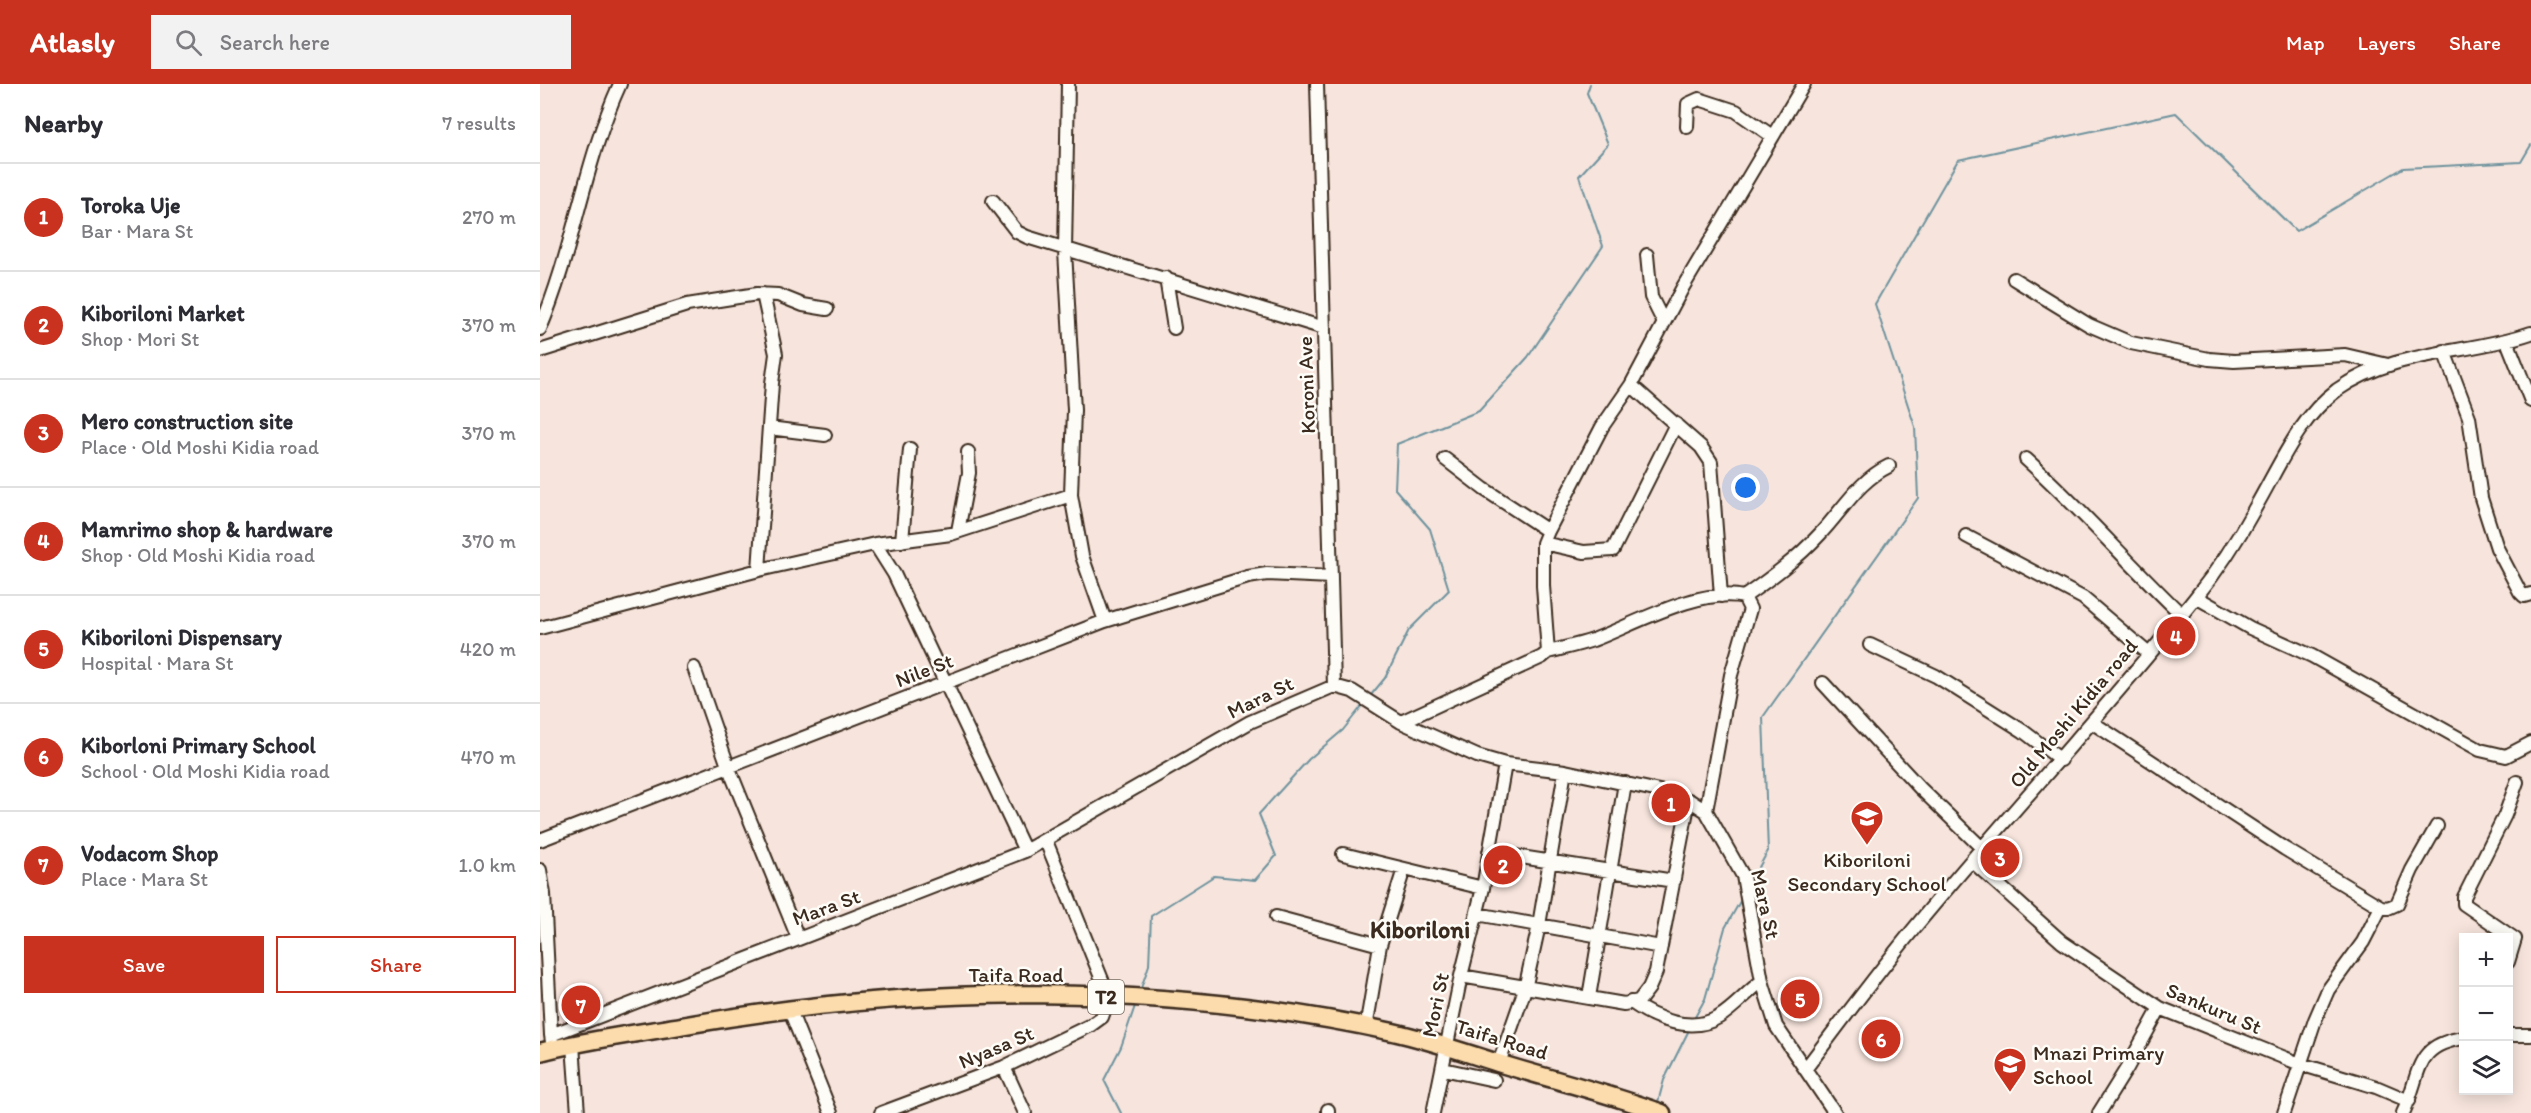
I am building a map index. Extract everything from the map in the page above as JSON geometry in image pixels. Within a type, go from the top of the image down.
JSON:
[{"type":"highway","name":"Taifa Road","points":[[548,1045],[573,1045],[789,1008],[935,997],[1109,997],[1184,1001],[1299,1016],[1446,1046],[1583,1086],[1662,1113]]},
{"type":"street","points":[[540,329],[565,266],[592,163],[620,84]]},
{"type":"street","points":[[1068,84],[1065,250],[1074,410],[1071,495],[1082,556],[1105,621]]},
{"type":"street","name":"Koroni Ave","points":[[1317,84],[1334,686]]},
{"type":"street","points":[[1548,652],[1543,585],[1543,543],[1548,531],[1602,427],[1631,385],[1664,323],[1804,84]]},
{"type":"street","points":[[1687,127],[1688,104],[1699,99],[1736,111],[1772,136]]},
{"type":"street","points":[[993,201],[1017,232],[1065,250],[1166,278],[1226,300],[1324,328]]},
{"type":"street","points":[[1647,255],[1652,297],[1664,323]]},
{"type":"street","points":[[1166,278],[1174,328]]},
{"type":"street","points":[[2014,279],[2089,325],[2131,343],[2209,359],[2234,361],[2345,355],[2388,364]]},
{"type":"street","points":[[759,570],[776,354],[763,294]]},
{"type":"street","points":[[540,351],[687,305],[763,294],[778,295],[803,305],[827,309]]},
{"type":"street","name":"Old Moshi Kidia road","points":[[1806,1068],[1894,954],[2093,723],[2196,597],[2232,546],[2298,432],[2315,409],[2357,378],[2388,364],[2444,351],[2507,341],[2531,333]]},
{"type":"street","points":[[2507,341],[2531,401]]},
{"type":"street","points":[[2444,351],[2469,417],[2481,498],[2497,548],[2520,592],[2524,596],[2531,594]]},
{"type":"street","points":[[1631,385],[1701,447],[1711,462],[1721,596]]},
{"type":"street","points":[[1543,543],[1584,552],[1613,550],[1676,424]]},
{"type":"street","points":[[769,428],[825,435]]},
{"type":"street","points":[[902,541],[910,450]]},
{"type":"street","points":[[958,531],[969,473],[968,452]]},
{"type":"street","points":[[1445,459],[1484,489],[1548,531]]},
{"type":"street","points":[[2026,459],[2079,508],[2181,614]]},
{"type":"street","points":[[1401,722],[1542,657],[1548,652],[1589,641],[1677,607],[1721,596],[1744,597],[1794,560],[1835,517],[1863,481],[1889,466]]},
{"type":"street","points":[[540,628],[759,570],[875,544],[958,531],[1071,495]]},
{"type":"street","points":[[1966,536],[2083,598],[2149,654]]},
{"type":"street","points":[[875,544],[894,574],[1025,851]]},
{"type":"street","name":"Nile St","points":[[540,840],[1105,621],[1248,577],[1267,574],[1331,577]]},
{"type":"street","points":[[1706,811],[1731,675],[1750,609],[1744,597]]},
{"type":"street","points":[[2196,597],[2250,628],[2312,656],[2480,750],[2506,756],[2531,743]]},
{"type":"street","points":[[1870,645],[1936,676],[2023,731],[2061,760]]},
{"type":"street","points":[[694,668],[728,766],[798,938]]},
{"type":"street","points":[[1823,683],[1920,788],[1983,849]]},
{"type":"street","name":"Mara St","points":[[548,1045],[798,938],[1025,851],[1250,722],[1334,686],[1352,691],[1401,722],[1478,756],[1505,764],[1565,771],[1625,783],[1689,800],[1706,811],[1729,850],[1747,893],[1762,981],[1776,1026],[1835,1113]]},
{"type":"street","points":[[2093,723],[2285,849],[2381,907],[2388,909],[2397,903],[2436,826]]},
{"type":"street","name":"Mori St","points":[[1433,1113],[1461,976],[1483,888],[1505,764]]},
{"type":"street","points":[[1499,1063],[1525,989],[1539,925],[1565,771]]},
{"type":"street","points":[[2506,933],[2464,904],[2464,897],[2505,816],[2517,782]]},
{"type":"street","points":[[1589,997],[1625,783]]},
{"type":"street","points":[[1461,976],[1525,989],[1624,1004],[1639,1000],[1649,987],[1656,972],[1689,800]]},
{"type":"street","points":[[1046,841],[1109,997]]},
{"type":"street","points":[[1489,852],[1674,881]]},
{"type":"street","points":[[1343,854],[1483,888]]},
{"type":"street","name":"Sankuru St","points":[[1972,861],[2062,942],[2160,1008],[2300,1064],[2376,1087],[2409,1101]]},
{"type":"street","points":[[1366,1028],[1380,945],[1404,868]]},
{"type":"street","points":[[540,870],[544,894],[548,1045]]},
{"type":"street","points":[[2284,1113],[2328,990],[2352,959],[2381,907]]},
{"type":"street","points":[[1477,914],[1661,947]]},
{"type":"street","points":[[1276,918],[1380,945]]},
{"type":"street","points":[[1631,1002],[1656,1017],[1668,1021],[1706,1023],[1724,1013],[1762,981]]},
{"type":"street","name":"Nyasa St","points":[[881,1113],[1004,1067],[1091,1025],[1102,1017],[1109,997]]},
{"type":"street","points":[[789,1008],[831,1113]]},
{"type":"street","points":[[2098,1113],[2127,1068],[2160,1008]]},
{"type":"street","points":[[2513,1035],[2531,1035]]},
{"type":"street","points":[[2403,1113],[2419,1069],[2430,1048],[2436,1044],[2459,1039]]},
{"type":"street","points":[[573,1045],[578,1113]]},
{"type":"street","points":[[1004,1067],[1025,1113]]},
{"type":"street","points":[[1443,1069],[1494,1080]]},
{"type":"waterway","points":[[1371,695],[1385,678],[1409,630],[1449,590],[1430,529],[1395,489],[1397,444],[1479,411],[1528,357],[1603,246],[1579,176],[1608,144],[1587,93],[1590,84]]},
{"type":"waterway","points":[[1749,885],[1768,851],[1763,717],[1918,498],[1915,427],[1875,304],[1958,160],[2176,113],[2296,231],[2403,168],[2521,162],[2531,145]]},
{"type":"waterway","points":[[1140,991],[1149,965],[1151,916],[1214,876],[1255,880],[1276,856],[1259,814],[1309,759],[1343,730],[1362,706]]},
{"type":"waterway","points":[[1695,1017],[1705,999],[1725,928],[1742,898]]},
{"type":"waterway","points":[[1121,1113],[1104,1080],[1121,1047],[1135,1006]]},
{"type":"waterway","points":[[1658,1102],[1664,1080],[1689,1030]]},
{"type":"place","name":"Mamrimo shop & hardware","points":[[2176,636]]},
{"type":"place","name":"Toroka Uje","points":[[1671,803]]},
{"type":"place","name":"Kiboriloni Secondary School","points":[[1867,846]]},
{"type":"place","name":"Mero construction site","points":[[2000,858]]},
{"type":"place","name":"Kiboriloni Market","points":[[1503,865]]},
{"type":"place","name":"Kiboriloni Dispensary","points":[[1800,999]]},
{"type":"place","name":"Vodacom Shop","points":[[581,1005]]},
{"type":"place","name":"Kiborloni Primary School","points":[[1881,1039]]},
{"type":"place","name":"Mnazi Primary School","points":[[2010,1093]]},
{"type":"district","name":"Kiboriloni","points":[[1420,929]]}]
